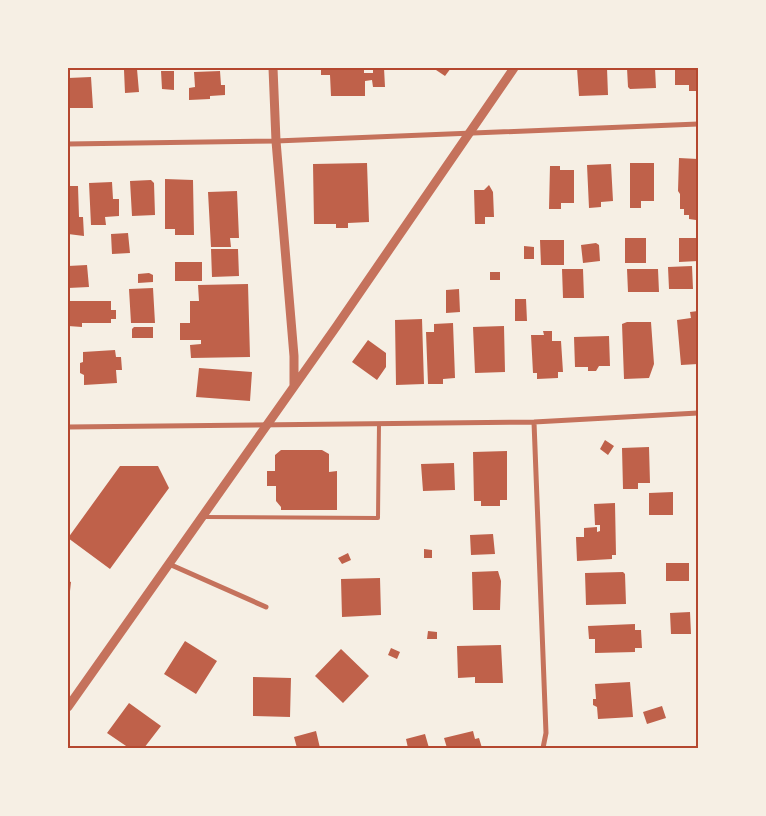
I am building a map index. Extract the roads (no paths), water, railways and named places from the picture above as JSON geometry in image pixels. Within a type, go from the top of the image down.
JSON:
[{"type":"street","points":[[273,68],[276,141],[294,356],[294,387]]},
{"type":"street","points":[[68,706],[294,387],[514,68]]},
{"type":"street","points":[[68,144],[276,141],[698,124]]},
{"type":"street","points":[[68,426],[534,422],[698,413]]},
{"type":"street","points":[[534,422],[546,733],[543,748]]},
{"type":"street","points":[[168,564],[266,607]]},
{"type":"lane","points":[[202,517],[378,518],[379,424]]}]
